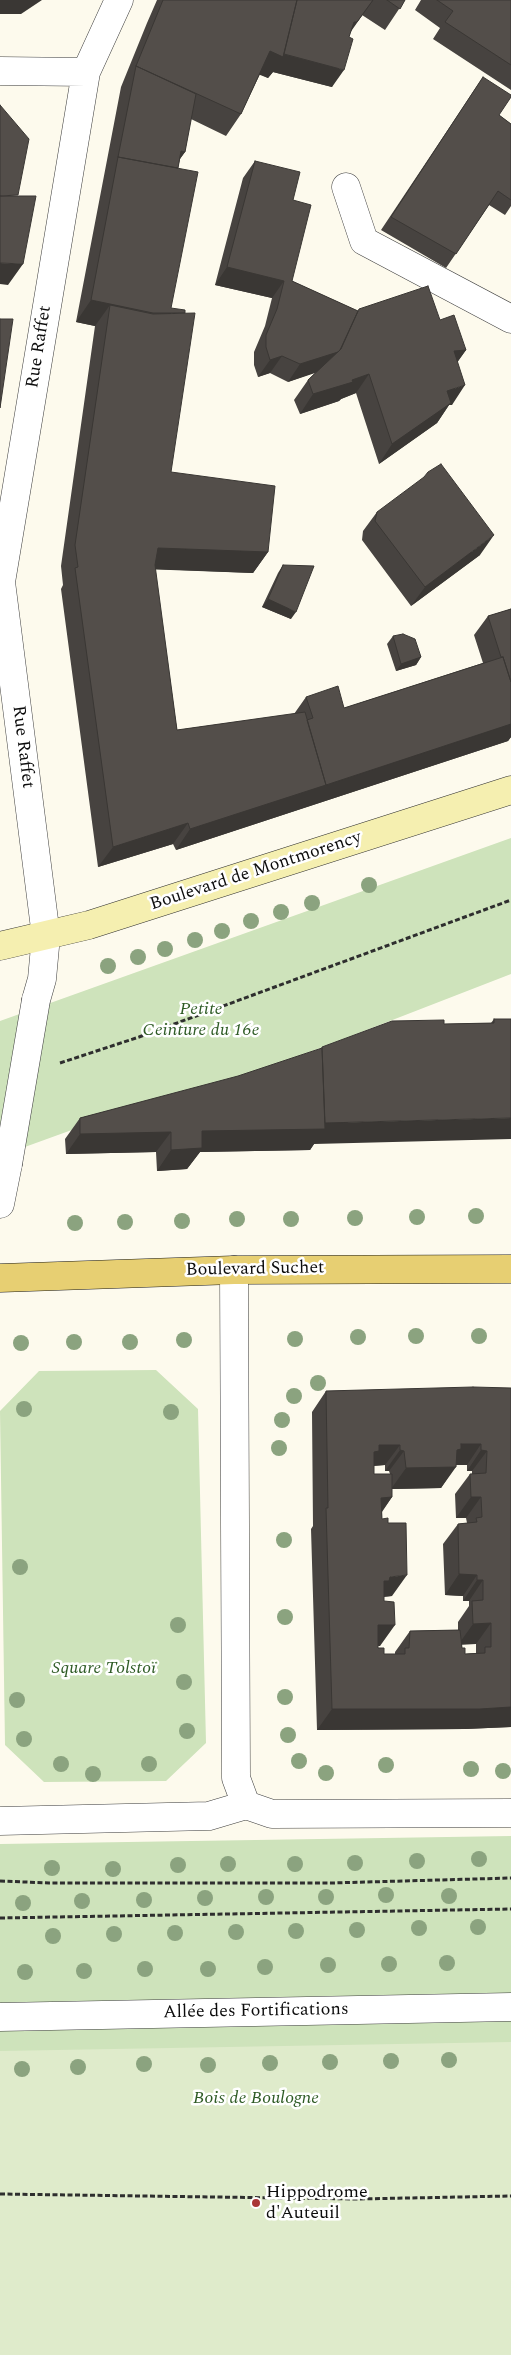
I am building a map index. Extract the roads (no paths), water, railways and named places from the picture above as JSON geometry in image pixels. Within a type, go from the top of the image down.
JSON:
[{"type":"main road","name":"Boulevard Suchet","points":[[0,1278],[234,1270],[511,1269]]},
{"type":"street","name":"Rue Raffet","points":[[0,1204],[36,1000],[42,979],[46,936],[1,582],[86,72],[119,0]]},
{"type":"street","points":[[0,71],[86,72]]},
{"type":"street","points":[[346,187],[364,240],[511,319]]},
{"type":"street","name":"Boulevard de Montmorency","points":[[0,946],[98,922],[511,790]]},
{"type":"street","points":[[234,1270],[236,1778],[246,1805]]},
{"type":"street","points":[[0,1821],[209,1816],[246,1805],[272,1814],[511,1814]]},
{"type":"street","name":"Allée des Fortifications","points":[[0,2017],[511,2007]]},
{"type":"place","name":"Hippodrome d'Auteuil","points":[[256,2203]]},
{"type":"park label","name":"Petite Ceinture du 16e","points":[[201,1020]]},
{"type":"park label","name":"Square Tolstoï","points":[[104,1669]]},
{"type":"park label","name":"Bois de Boulogne","points":[[256,2099]]}]
